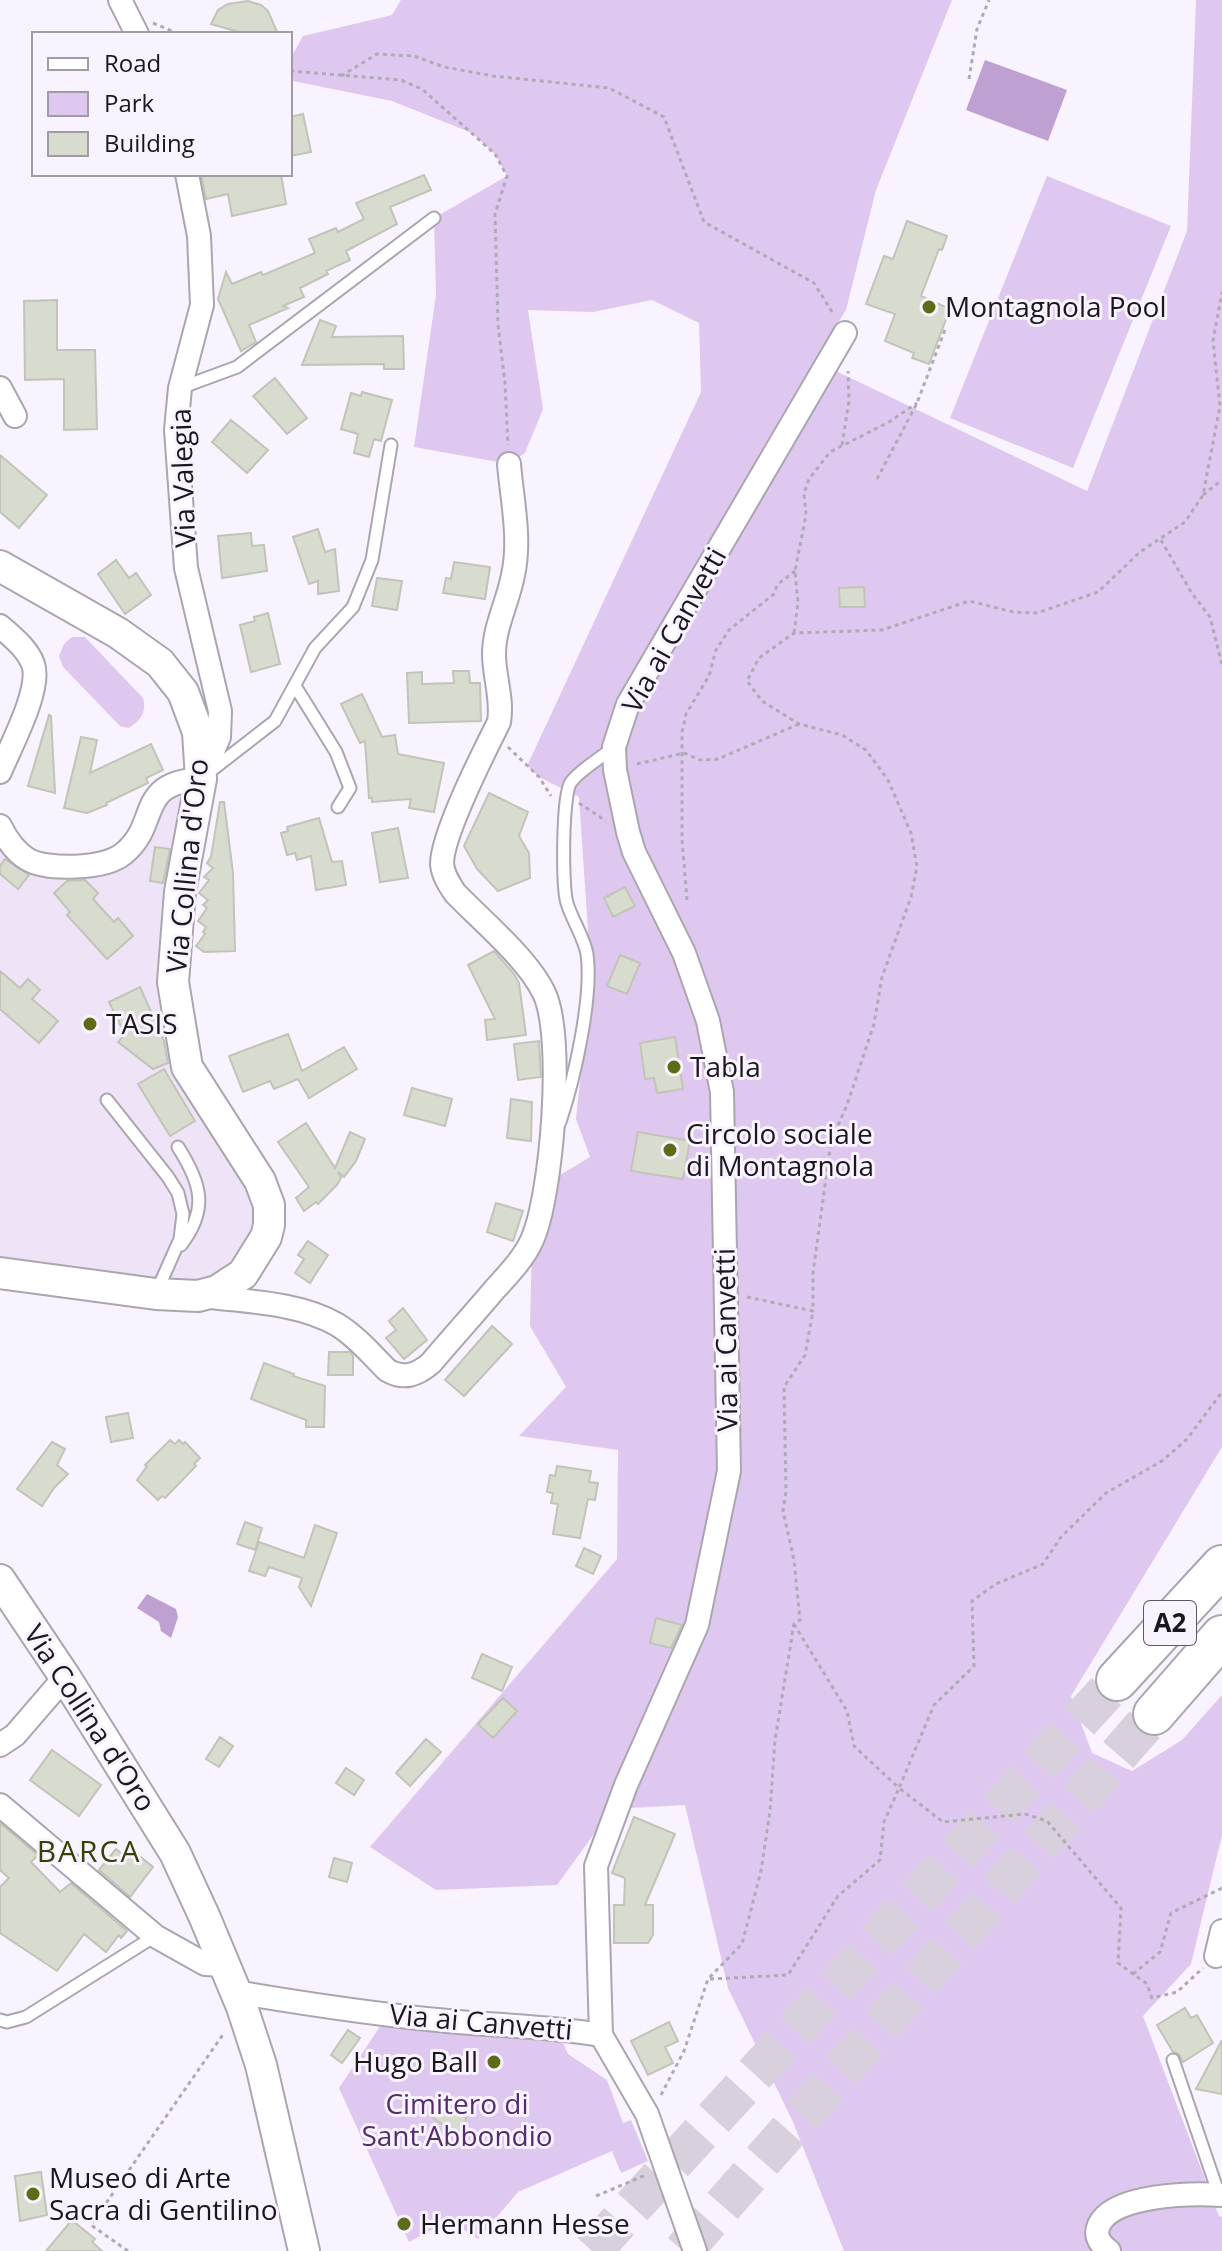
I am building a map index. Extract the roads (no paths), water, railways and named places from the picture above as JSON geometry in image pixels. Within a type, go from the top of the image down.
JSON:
[{"type":"highway","name":"A2","points":[[1117,1680],[1220,1569]]},
{"type":"highway","name":"A2","points":[[1154,1714],[1222,1636]]},
{"type":"street","points":[[120,0],[136,32]]},
{"type":"street","name":"Via Valegia","points":[[187,176],[199,236],[202,305],[180,388],[176,430],[186,568],[220,711],[219,737],[201,779]]},
{"type":"street","name":"Via ai Canvetti","points":[[0,1805],[155,1936],[205,1964],[239,2000],[449,2021],[558,2027],[601,2035],[596,1866],[626,1785],[697,1625],[729,1471],[722,1092],[711,1035],[684,953],[634,852],[615,770],[614,747],[628,704],[845,333]]},
{"type":"street","points":[[0,388],[15,416]]},
{"type":"street","points":[[198,1296],[294,1308],[316,1315],[339,1326],[396,1375],[407,1376],[420,1372],[431,1363],[508,1274],[532,1241],[547,1183],[551,1149],[554,1086],[551,1016],[545,994],[531,972],[455,893],[446,880],[442,866],[449,831],[499,722],[501,710],[494,654],[516,555],[509,464]]},
{"type":"street","name":"Via Collina d'Oro","points":[[0,566],[118,633],[160,663],[183,692],[198,732],[201,779],[180,892],[173,982],[187,1067],[260,1181],[269,1205],[266,1237],[243,1274],[217,1291],[198,1296],[156,1294],[0,1273]]},
{"type":"street","points":[[0,626],[25,649],[34,666],[34,687],[0,772]]},
{"type":"street","points":[[0,826],[7,841],[28,860],[60,866],[102,864],[120,856],[136,842],[155,796],[168,785],[201,779]]},
{"type":"street","name":"Via Collina d'Oro","points":[[0,1580],[175,1853],[239,2000],[261,2065],[304,2251]]},
{"type":"street","points":[[0,1745],[15,1735],[65,1677]]},
{"type":"street","points":[[1216,1956],[1222,1931]]},
{"type":"street","points":[[601,2035],[647,2114],[695,2251]]},
{"type":"street","points":[[1109,2251],[1100,2245],[1096,2232],[1100,2221],[1111,2210],[1138,2199],[1220,2195]]},
{"type":"lane","points":[[180,388],[237,367],[434,218]]},
{"type":"lane","points":[[201,779],[275,721],[315,648],[353,607],[372,560],[391,445]]},
{"type":"lane","points":[[295,686],[336,752],[350,788],[338,807]]},
{"type":"lane","points":[[551,1149],[567,1097],[588,984],[587,952],[566,901],[564,853],[567,794],[571,783],[614,747]]},
{"type":"lane","points":[[107,1100],[178,1193],[183,1214],[180,1239],[156,1294]]},
{"type":"lane","points":[[173,1255],[190,1233],[198,1213],[200,1191],[193,1170],[178,1147]]},
{"type":"lane","points":[[0,2020],[7,2022],[26,2017],[155,1936]]},
{"type":"lane","points":[[1173,2060],[1220,2195]]},
{"type":"tunnel","points":[[592,2251],[1117,1680]]},
{"type":"tunnel","points":[[683,2251],[1154,1714]]},
{"type":"place","name":"Montagnola Pool","points":[[929,307]]},
{"type":"place","name":"TASIS","points":[[90,1024]]},
{"type":"place","name":"Tabla","points":[[674,1067]]},
{"type":"place","name":"Circolo sociale di Montagnola","points":[[670,1150]]},
{"type":"place","name":"Hugo Ball","points":[[494,2062]]},
{"type":"place","name":"Museo di Arte Sacra di Gentilino","points":[[33,2194]]},
{"type":"place","name":"Hermann Hesse","points":[[404,2224]]},
{"type":"district","name":"BARCA","points":[[89,1852]]},
{"type":"park label","name":"Cimitero di Sant'Abbondio","points":[[457,2120]]}]
